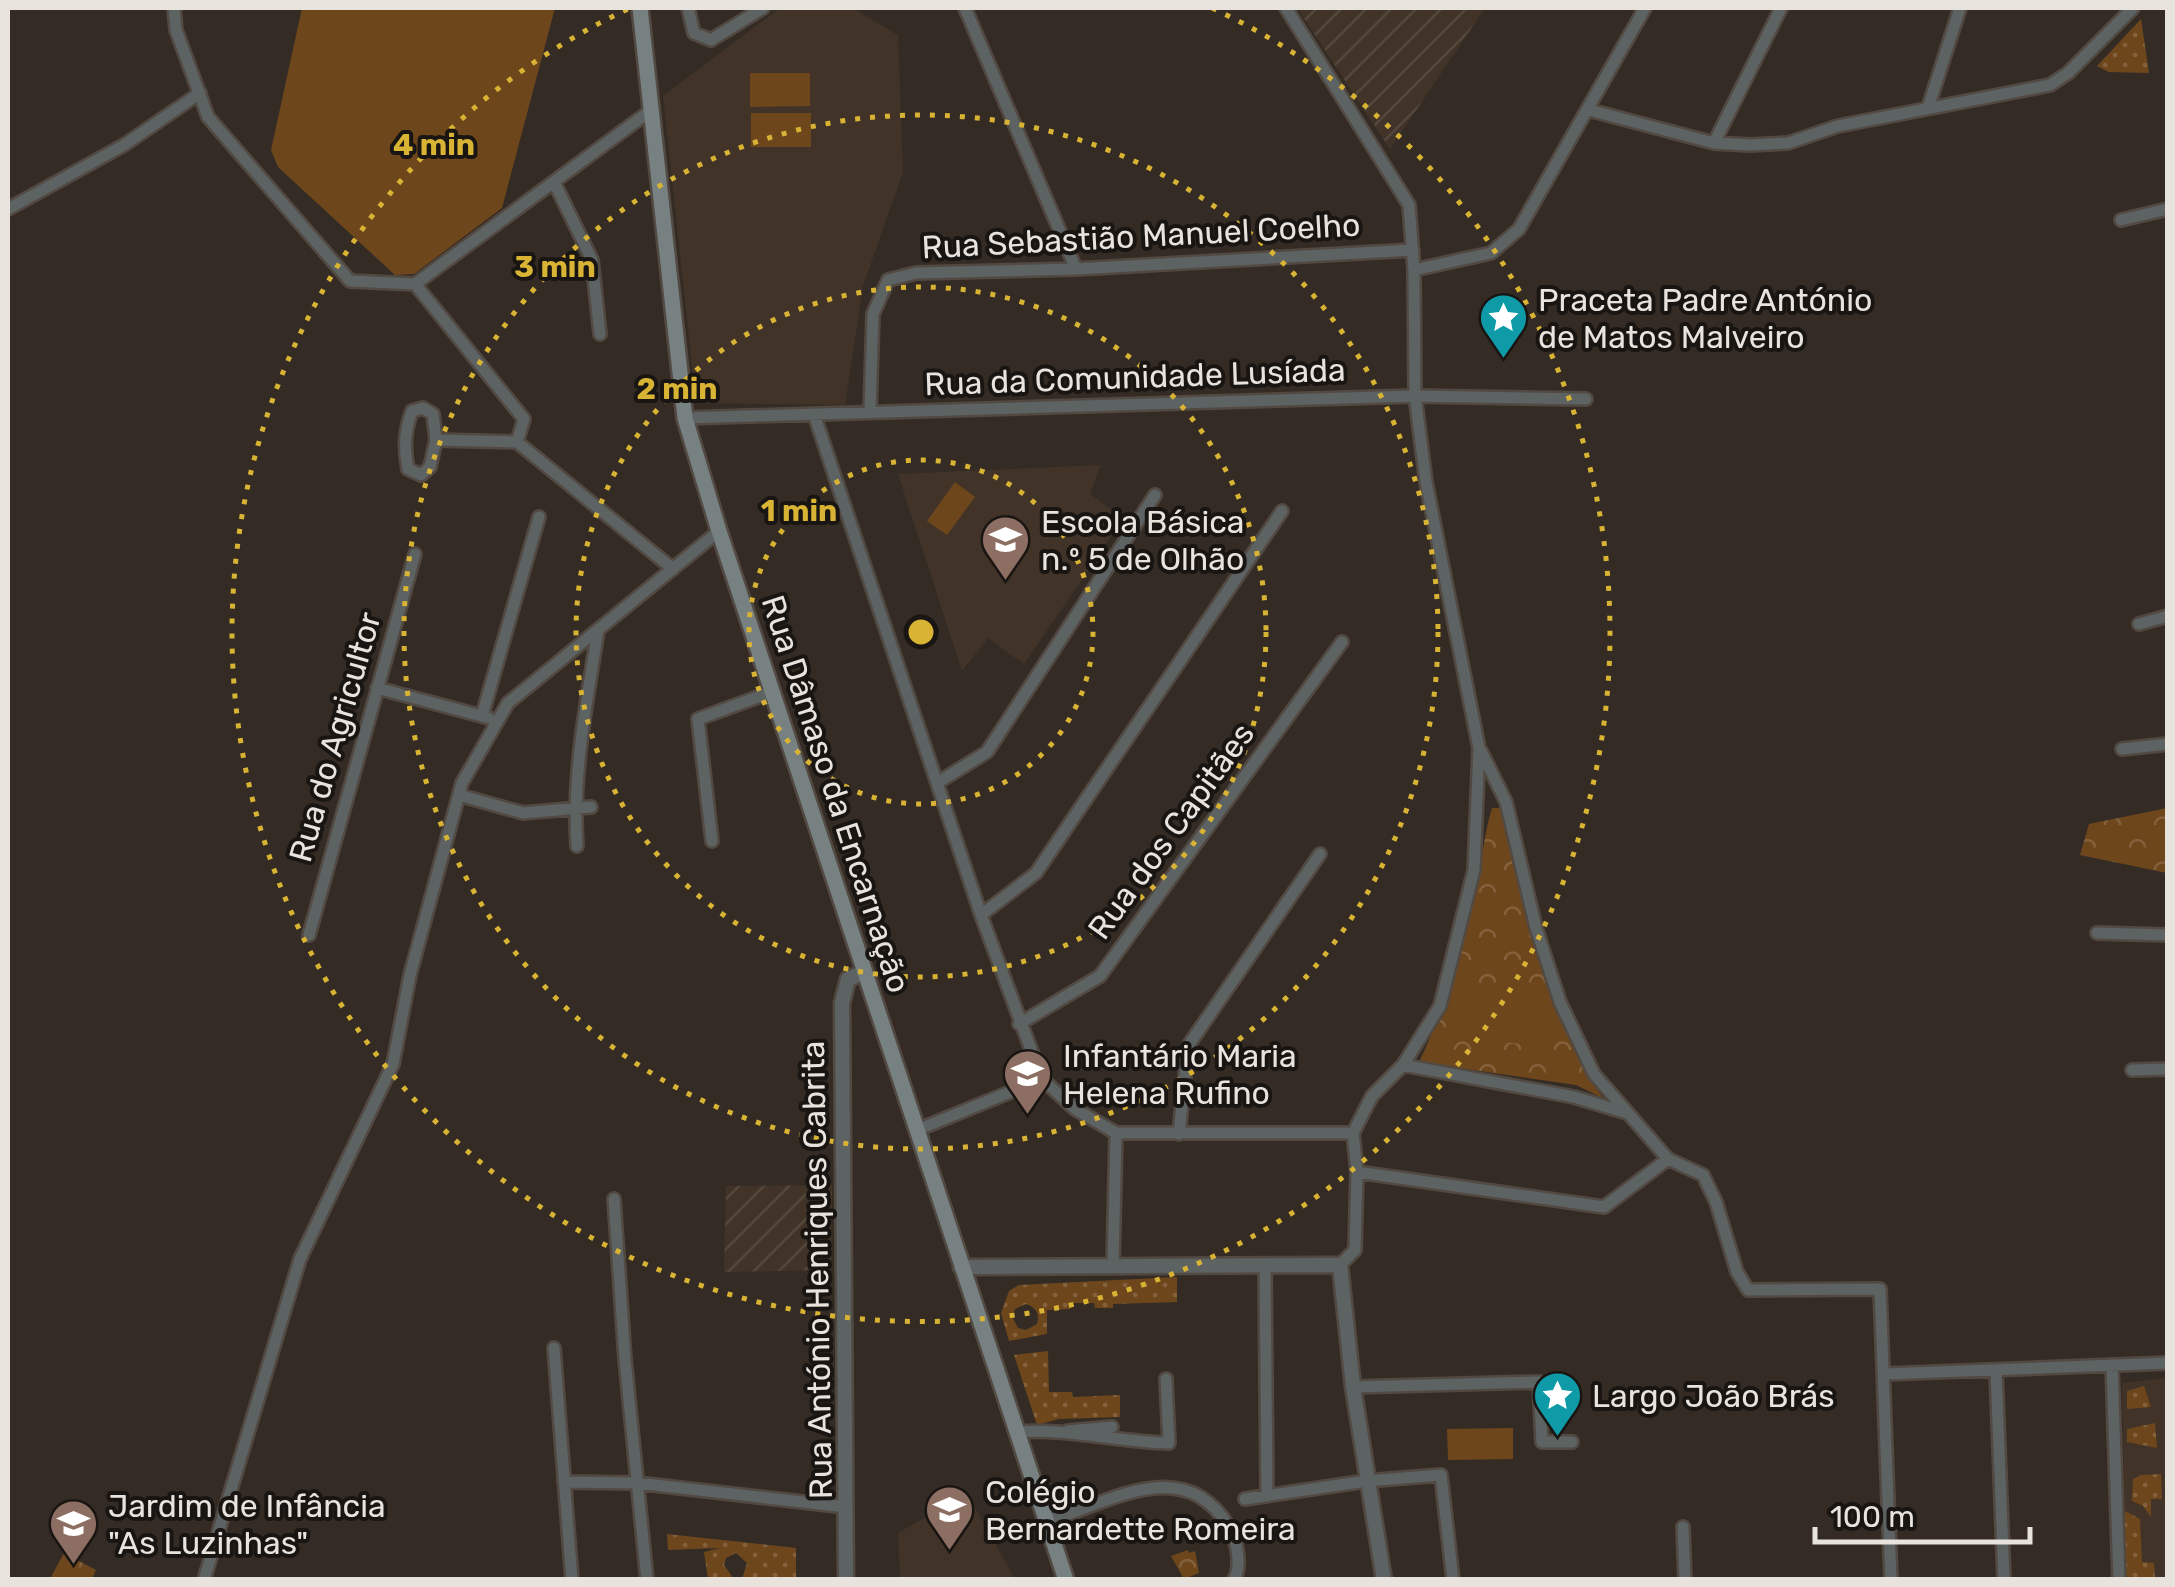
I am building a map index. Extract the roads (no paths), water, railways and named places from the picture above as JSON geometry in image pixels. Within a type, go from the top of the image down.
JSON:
[{"type":"main road","name":"Rua Dâmaso da Encarnação","points":[[640,8],[685,418],[1066,1580]]},
{"type":"street","points":[[174,8],[176,30],[208,117],[350,281],[415,284],[650,111]]},
{"type":"street","points":[[688,8],[694,33],[711,40],[763,8]]},
{"type":"street","points":[[965,8],[1076,269]]},
{"type":"street","points":[[961,1266],[1340,1265],[1355,1250],[1357,1172],[1353,1133],[1372,1096],[1403,1065],[1440,1006],[1474,870],[1479,748],[1434,524],[1415,396],[1409,205],[1286,8]]},
{"type":"street","points":[[1414,270],[1491,253],[1519,229],[1645,8]]},
{"type":"street","points":[[1714,143],[1781,8]]},
{"type":"street","points":[[1928,108],[1960,8]]},
{"type":"street","points":[[1589,110],[1714,143],[1750,146],[1788,142],[1838,126],[2050,85],[2068,73],[2132,8]]},
{"type":"street","points":[[8,209],[124,146],[200,93]]},
{"type":"street","points":[[554,182],[592,260],[600,334]]},
{"type":"street","points":[[2121,220],[2168,209]]},
{"type":"street","name":"Rua Sebastião Manuel Coelho","points":[[870,412],[872,314],[888,280],[916,273],[1076,269],[1413,250]]},
{"type":"street","points":[[415,284],[524,419],[517,442]]},
{"type":"street","name":"Rua da Comunidade Lusíada","points":[[685,418],[1415,396],[1586,399]]},
{"type":"street","points":[[423,408],[433,414],[436,440],[430,467],[420,474],[408,469],[407,424],[412,411],[423,408]]},
{"type":"street","points":[[814,414],[981,915],[1042,1079],[1076,1109],[1116,1133],[1353,1133]]},
{"type":"street","points":[[436,440],[517,442],[673,568]]},
{"type":"street","points":[[937,783],[987,752],[1155,494]]},
{"type":"street","points":[[981,915],[1036,874],[1282,511]]},
{"type":"street","points":[[482,716],[539,516]]},
{"type":"street","points":[[204,1580],[300,1260],[393,1064],[410,975],[462,783],[508,703],[719,531]]},
{"type":"street","name":"Rua do Agricultor","points":[[309,936],[415,554]]},
{"type":"street","points":[[2138,624],[2168,616]]},
{"type":"street","points":[[576,846],[577,767],[598,630]]},
{"type":"street","name":"Rua dos Capitães","points":[[1019,1024],[1100,976],[1342,642]]},
{"type":"street","points":[[377,688],[498,721]]},
{"type":"street","points":[[712,841],[698,719],[774,691]]},
{"type":"street","points":[[2122,749],[2168,744]]},
{"type":"street","points":[[1479,748],[1506,802],[1536,928],[1560,1002],[1594,1074],[1668,1159],[1703,1175],[1716,1202],[1737,1272],[1748,1290],[1880,1289],[1891,1580]]},
{"type":"street","points":[[459,795],[523,813],[591,807]]},
{"type":"street","points":[[1179,1134],[1188,1046],[1320,854]]},
{"type":"street","points":[[2096,933],[2168,935]]},
{"type":"street","name":"Rua António Henriques Cabrita","points":[[846,1580],[842,1002],[848,979],[866,972]]},
{"type":"street","points":[[1403,1065],[1574,1097],[1627,1113]]},
{"type":"street","points":[[2132,1070],[2168,1069]]},
{"type":"street","points":[[917,1130],[1042,1079]]},
{"type":"street","points":[[1114,1266],[1116,1133]]},
{"type":"street","points":[[1357,1172],[1604,1207],[1668,1159]]},
{"type":"street","points":[[614,1198],[647,1580]]},
{"type":"street","points":[[1265,1265],[1267,1496]]},
{"type":"street","points":[[1340,1265],[1352,1387],[1384,1580]]},
{"type":"street","points":[[554,1348],[572,1580]]},
{"type":"street","points":[[1886,1374],[2168,1362]]},
{"type":"street","points":[[2112,1365],[2119,1580]]},
{"type":"street","points":[[1996,1370],[2004,1580]]},
{"type":"street","points":[[1017,1432],[1168,1442],[1166,1379]]},
{"type":"street","points":[[1352,1387],[1539,1382],[1542,1442],[1572,1442]]},
{"type":"street","points":[[1059,1433],[1112,1426]]},
{"type":"street","points":[[1244,1500],[1440,1475],[1453,1580]]},
{"type":"street","points":[[564,1482],[638,1482],[846,1507]]},
{"type":"street","points":[[1047,1521],[1141,1490],[1172,1486],[1218,1512],[1232,1531],[1238,1553],[1234,1580]]},
{"type":"street","points":[[1683,1527],[1685,1580]]},
{"type":"place","name":"Praceta Padre António de Matos Malveiro","points":[[1503,360]]},
{"type":"place","name":"Escola Básica n.º 5 de Olhão","points":[[1006,582]]},
{"type":"place","name":"Infantário Maria Helena Rufino","points":[[1028,1116]]},
{"type":"place","name":"Largo João Brás","points":[[1557,1438]]},
{"type":"place","name":"Colégio Bernardette Romeira","points":[[950,1552]]},
{"type":"place","name":"Jardim de Infância \"As Luzinhas\"","points":[[73,1566]]}]
